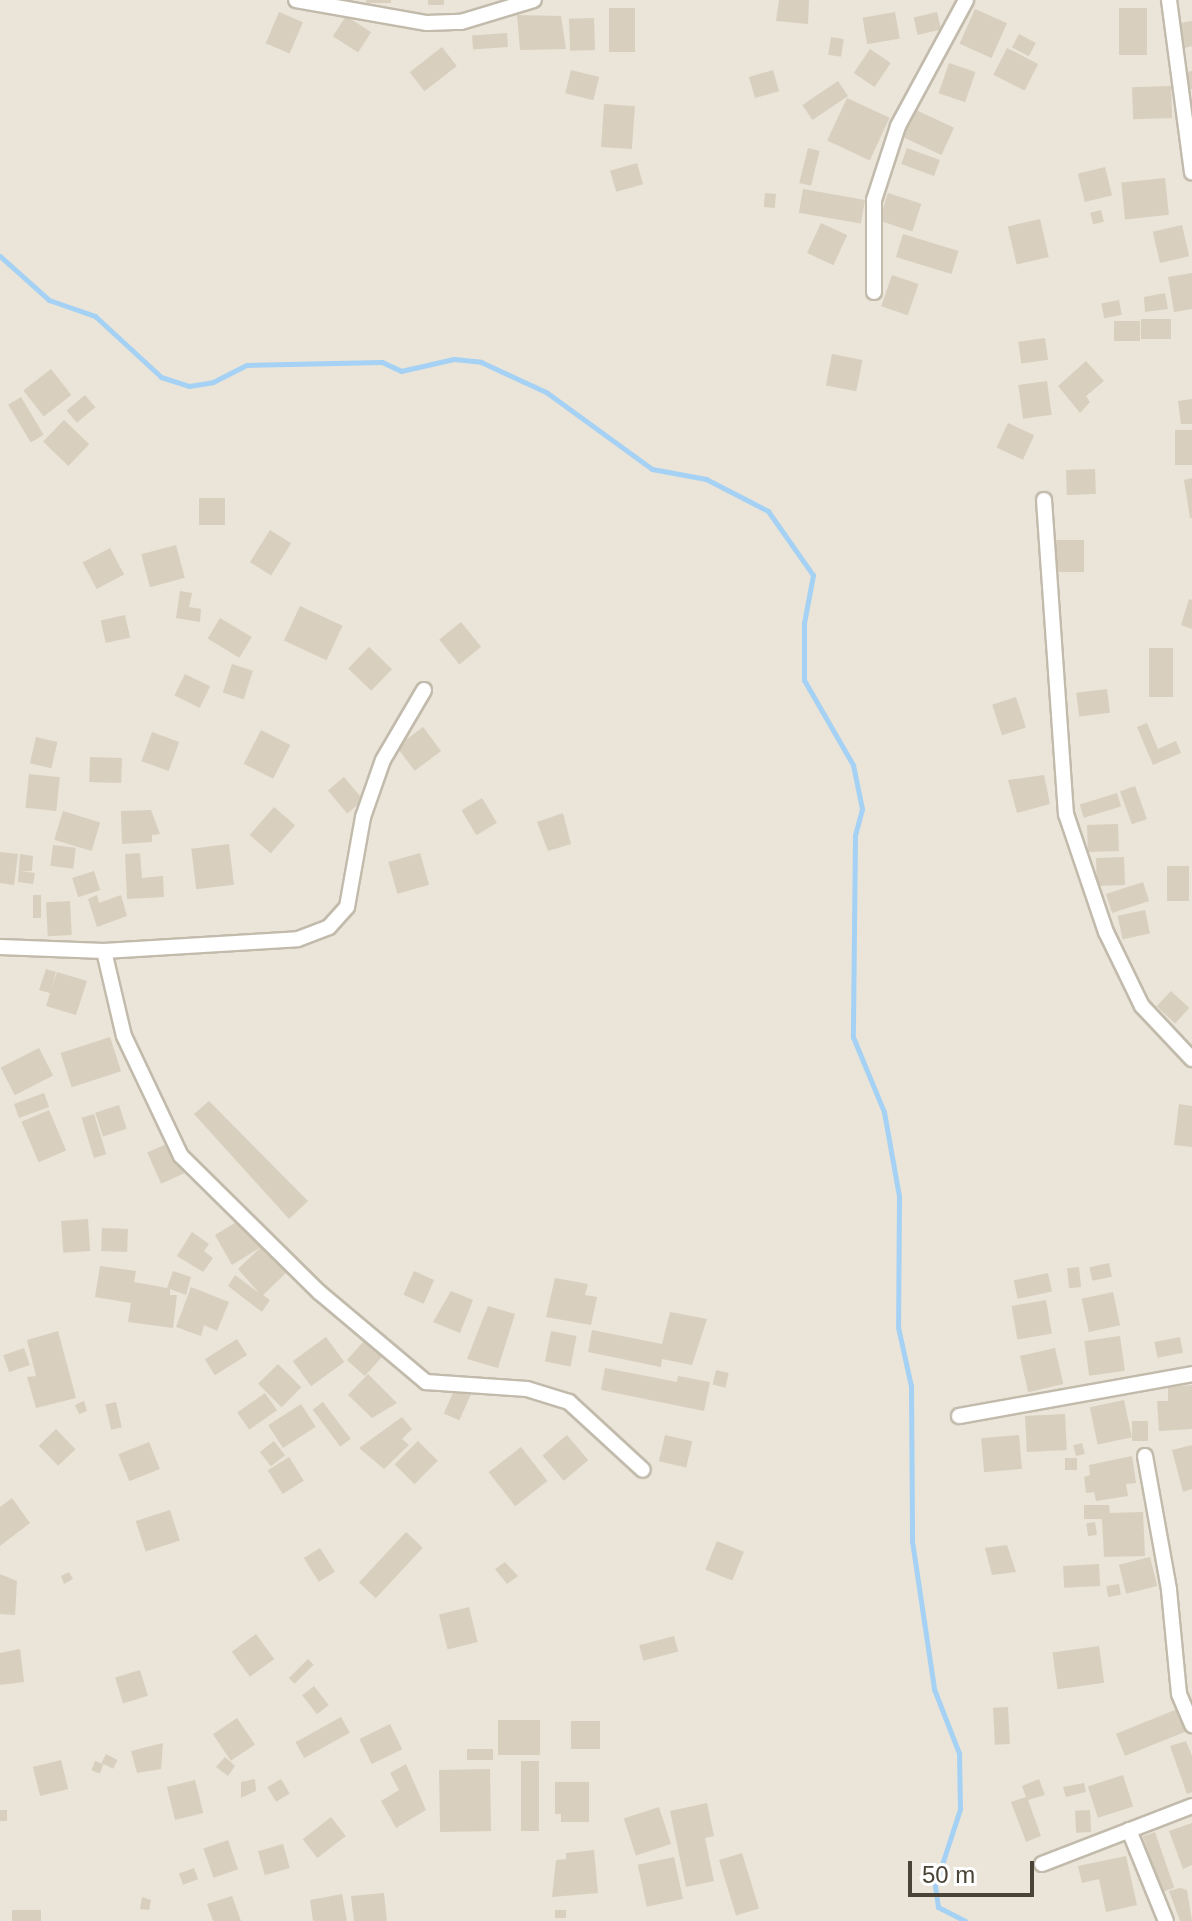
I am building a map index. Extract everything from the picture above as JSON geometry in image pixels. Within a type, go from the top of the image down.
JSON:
[{"type":"street","points":[[296,0],[427,23],[461,22],[534,0]]},
{"type":"street","points":[[874,292],[874,200],[898,126],[966,0]]},
{"type":"street","points":[[1169,0],[1192,172]]},
{"type":"street","points":[[1044,500],[1066,814],[1106,932],[1142,1006],[1192,1059]]},
{"type":"street","points":[[0,947],[104,951],[298,939],[329,927],[347,907],[363,817],[383,760],[424,690]]},
{"type":"street","points":[[104,951],[124,1036],[181,1156],[319,1292],[426,1382],[527,1389],[569,1402],[643,1470]]},
{"type":"street","points":[[959,1416],[1192,1374]]},
{"type":"street","points":[[1145,1456],[1169,1590],[1179,1694],[1192,1725]]},
{"type":"street","points":[[1042,1864],[1192,1806]]},
{"type":"street","points":[[1129,1830],[1166,1921]]},
{"type":"shaded area","points":[[0,0],[1192,0],[1192,1921],[0,1921]]},
{"type":"building","points":[[366,0],[391,0],[391,3],[366,3]]},
{"type":"building","points":[[428,0],[444,0],[444,5],[428,5]]},
{"type":"building","points":[[779,0],[809,0],[808,24],[776,21]]},
{"type":"building","points":[[609,8],[635,8],[635,52],[609,52]]},
{"type":"building","points":[[1119,8],[1147,8],[1147,55],[1119,55]]},
{"type":"building","points":[[975,9],[1007,23],[992,58],[960,44]]},
{"type":"building","points":[[279,12],[303,22],[290,53],[266,43]]},
{"type":"building","points":[[895,12],[900,39],[867,44],[863,18]]},
{"type":"building","points":[[937,12],[941,30],[918,35],[914,17]]},
{"type":"building","points":[[517,15],[561,16],[566,49],[520,50]]},
{"type":"building","points":[[346,16],[371,32],[358,52],[333,36]]},
{"type":"building","points":[[594,18],[595,50],[570,51],[569,19]]},
{"type":"building","points":[[1192,21],[1192,46],[1180,49],[1175,24]]},
{"type":"building","points":[[507,33],[508,47],[473,49],[472,35]]},
{"type":"building","points":[[1019,34],[1036,43],[1029,56],[1012,47]]},
{"type":"building","points":[[831,37],[844,39],[841,57],[828,55]]},
{"type":"building","points":[[442,47],[457,66],[424,91],[410,72]]},
{"type":"building","points":[[1007,48],[1038,64],[1025,91],[993,75]]},
{"type":"building","points":[[870,49],[891,63],[875,87],[854,73]]},
{"type":"building","points":[[949,63],[975,72],[965,102],[939,93]]},
{"type":"building","points":[[571,70],[599,77],[593,100],[565,93]]},
{"type":"building","points":[[773,70],[779,91],[755,98],[749,77]]},
{"type":"building","points":[[1192,71],[1192,89],[1187,90],[1183,73]]},
{"type":"building","points":[[838,81],[848,96],[812,120],[802,105]]},
{"type":"building","points":[[1171,86],[1172,118],[1133,119],[1132,87]]},
{"type":"building","points":[[847,98],[890,118],[870,160],[827,141]]},
{"type":"building","points":[[604,104],[635,106],[632,149],[601,147]]},
{"type":"building","points":[[916,110],[954,128],[941,155],[903,137]]},
{"type":"building","points":[[808,148],[820,151],[811,186],[799,183]]},
{"type":"building","points":[[907,148],[940,160],[934,176],[901,164]]},
{"type":"building","points":[[637,163],[643,184],[616,192],[610,171]]},
{"type":"building","points":[[1105,167],[1112,195],[1085,202],[1078,174]]},
{"type":"building","points":[[1165,178],[1169,215],[1125,219],[1121,183]]},
{"type":"building","points":[[803,189],[865,200],[861,224],[799,213]]},
{"type":"building","points":[[765,193],[776,194],[775,208],[764,207]]},
{"type":"building","points":[[888,193],[921,204],[912,231],[879,221]]},
{"type":"building","points":[[1101,210],[1104,222],[1093,224],[1090,213]]},
{"type":"building","points":[[1040,219],[1049,257],[1017,264],[1008,226]]},
{"type":"building","points":[[821,223],[847,235],[833,265],[807,253]]},
{"type":"building","points":[[1182,225],[1189,256],[1160,263],[1153,232]]},
{"type":"building","points":[[903,234],[958,251],[951,274],[896,257]]},
{"type":"building","points":[[1192,273],[1192,309],[1174,312],[1168,277]]},
{"type":"building","points":[[892,275],[918,284],[908,315],[881,306]]},
{"type":"building","points":[[1165,293],[1168,309],[1145,312],[1144,297]]},
{"type":"building","points":[[1119,300],[1122,315],[1104,318],[1101,303]]},
{"type":"building","points":[[1141,319],[1171,319],[1171,339],[1141,339]]},
{"type":"building","points":[[1114,321],[1140,321],[1140,341],[1114,341]]},
{"type":"building","points":[[1045,338],[1048,360],[1021,364],[1018,342]]},
{"type":"building","points":[[832,354],[862,360],[856,391],[826,385]]},
{"type":"building","points":[[1086,361],[1104,381],[1086,396],[1090,402],[1080,413],[1058,386]]},
{"type":"building","points":[[51,369],[71,395],[44,417],[23,391]]},
{"type":"building","points":[[1047,381],[1052,415],[1023,419],[1018,385]]},
{"type":"building","points":[[85,395],[95,407],[77,423],[67,410]]},
{"type":"building","points":[[21,397],[44,435],[31,442],[8,405]]},
{"type":"building","points":[[1192,399],[1192,424],[1181,424],[1178,401]]},
{"type":"building","points":[[64,420],[89,444],[68,466],[43,442]]},
{"type":"building","points":[[1008,423],[1034,435],[1023,460],[997,447]]},
{"type":"building","points":[[1175,430],[1192,430],[1192,465],[1175,465]]},
{"type":"building","points":[[1095,469],[1096,494],[1067,495],[1066,470]]},
{"type":"building","points":[[1192,478],[1192,518],[1190,518],[1184,480]]},
{"type":"building","points":[[199,498],[225,498],[225,525],[199,525]]},
{"type":"building","points":[[270,530],[291,543],[271,575],[250,562]]},
{"type":"building","points":[[1055,540],[1084,540],[1084,572],[1055,572]]},
{"type":"building","points":[[176,545],[185,578],[150,587],[141,554]]},
{"type":"building","points":[[110,548],[124,574],[97,589],[83,563]]},
{"type":"building","points":[[180,591],[192,593],[189,607],[201,609],[200,622],[176,618]]},
{"type":"building","points":[[1189,599],[1192,600],[1192,629],[1181,625]]},
{"type":"building","points":[[300,606],[343,626],[327,660],[284,640]]},
{"type":"building","points":[[125,615],[130,637],[106,643],[101,621]]},
{"type":"building","points":[[220,618],[252,637],[239,658],[208,639]]},
{"type":"building","points":[[461,622],[481,647],[459,664],[439,640]]},
{"type":"building","points":[[369,647],[392,669],[371,691],[348,669]]},
{"type":"building","points":[[1149,648],[1173,648],[1173,697],[1149,697]]},
{"type":"building","points":[[232,664],[253,671],[244,699],[223,693]]},
{"type":"building","points":[[185,674],[210,686],[200,708],[174,696]]},
{"type":"building","points":[[1107,689],[1110,713],[1079,717],[1076,693]]},
{"type":"building","points":[[1016,697],[1026,727],[1002,735],[992,705]]},
{"type":"building","points":[[1147,723],[1158,749],[1176,741],[1181,753],[1153,765],[1137,727]]},
{"type":"building","points":[[423,727],[441,751],[415,771],[397,747]]},
{"type":"building","points":[[261,730],[290,745],[273,779],[244,764]]},
{"type":"building","points":[[152,732],[179,742],[169,771],[141,761]]},
{"type":"building","points":[[36,737],[57,742],[51,768],[30,763]]},
{"type":"building","points":[[90,757],[122,758],[121,783],[89,782]]},
{"type":"building","points":[[29,774],[60,777],[56,811],[25,808]]},
{"type":"building","points":[[1044,775],[1050,804],[1017,813],[1008,780]]},
{"type":"building","points":[[344,777],[363,800],[347,813],[328,790]]},
{"type":"building","points":[[1135,786],[1147,819],[1132,824],[1120,791]]},
{"type":"building","points":[[1117,793],[1121,806],[1084,818],[1080,804]]},
{"type":"building","points":[[482,798],[497,823],[476,835],[461,810]]},
{"type":"building","points":[[274,807],[295,825],[271,853],[250,835]]},
{"type":"building","points":[[151,810],[160,834],[152,835],[152,842],[122,844],[121,811]]},
{"type":"building","points":[[63,811],[100,822],[92,851],[54,840]]},
{"type":"building","points":[[563,813],[571,844],[548,851],[537,822]]},
{"type":"building","points":[[1118,824],[1119,851],[1088,852],[1087,825]]},
{"type":"building","points":[[229,844],[234,885],[196,889],[191,849]]},
{"type":"building","points":[[53,845],[76,848],[73,869],[50,866]]},
{"type":"building","points":[[0,852],[18,854],[14,885],[0,883]]},
{"type":"building","points":[[140,853],[142,878],[163,876],[164,897],[127,899],[125,854]]},
{"type":"building","points":[[420,853],[429,885],[397,894],[388,862]]},
{"type":"building","points":[[20,854],[33,856],[32,871],[20,871],[35,873],[33,884],[18,882]]},
{"type":"building","points":[[1124,857],[1125,885],[1097,886],[1096,858]]},
{"type":"building","points":[[1167,866],[1189,866],[1189,901],[1167,901]]},
{"type":"building","points":[[94,871],[100,890],[78,897],[72,878]]},
{"type":"building","points":[[1143,882],[1149,901],[1112,913],[1106,894]]},
{"type":"building","points":[[33,895],[41,895],[41,918],[33,918]]},
{"type":"building","points":[[97,895],[99,903],[121,895],[127,916],[97,927],[88,899]]},
{"type":"building","points":[[70,901],[72,935],[48,936],[46,902]]},
{"type":"building","points":[[1145,910],[1150,933],[1123,939],[1118,916]]},
{"type":"building","points":[[46,969],[56,972],[51,990],[57,972],[87,981],[76,1015],[46,1006],[50,993],[39,990]]},
{"type":"building","points":[[1171,991],[1189,1008],[1175,1023],[1157,1006]]},
{"type":"building","points":[[110,1037],[121,1071],[72,1087],[61,1053]]},
{"type":"building","points":[[39,1048],[53,1076],[15,1095],[1,1068]]},
{"type":"building","points":[[44,1093],[49,1107],[19,1118],[14,1104]]},
{"type":"building","points":[[209,1101],[308,1201],[289,1219],[194,1114]]},
{"type":"building","points":[[1179,1104],[1192,1106],[1192,1147],[1174,1145]]},
{"type":"building","points":[[119,1105],[127,1129],[103,1137],[95,1113]]},
{"type":"building","points":[[49,1110],[66,1151],[39,1162],[21,1122]]},
{"type":"building","points":[[94,1114],[106,1154],[94,1158],[82,1118]]},
{"type":"building","points":[[171,1142],[185,1173],[161,1184],[147,1153]]},
{"type":"building","points":[[243,1218],[261,1247],[232,1265],[215,1235]]},
{"type":"building","points":[[88,1219],[90,1251],[63,1253],[61,1221]]},
{"type":"building","points":[[102,1228],[128,1229],[127,1252],[101,1251]]},
{"type":"building","points":[[192,1232],[209,1244],[204,1251],[213,1258],[203,1272],[177,1256]]},
{"type":"building","points":[[261,1247],[287,1272],[263,1295],[270,1300],[262,1312],[228,1286],[235,1275],[259,1293],[238,1269]]},
{"type":"building","points":[[1109,1263],[1112,1277],[1092,1281],[1089,1267]]},
{"type":"building","points":[[100,1266],[136,1271],[134,1282],[167,1288],[173,1271],[191,1277],[186,1295],[170,1289],[170,1295],[177,1295],[173,1328],[128,1322],[131,1303],[95,1297]]},
{"type":"building","points":[[1079,1267],[1081,1287],[1069,1288],[1067,1268]]},
{"type":"building","points":[[414,1271],[434,1280],[424,1304],[403,1295]]},
{"type":"building","points":[[1048,1273],[1052,1292],[1018,1299],[1014,1280]]},
{"type":"building","points":[[555,1278],[588,1284],[585,1295],[597,1297],[591,1325],[546,1317]]},
{"type":"building","points":[[191,1287],[229,1302],[217,1331],[204,1325],[201,1336],[176,1327]]},
{"type":"building","points":[[451,1291],[473,1300],[460,1333],[433,1322]]},
{"type":"building","points":[[1113,1292],[1120,1325],[1089,1332],[1082,1299]]},
{"type":"building","points":[[1046,1300],[1052,1333],[1017,1340],[1012,1306]]},
{"type":"building","points":[[488,1306],[515,1314],[498,1368],[467,1359]]},
{"type":"building","points":[[670,1312],[707,1319],[692,1365],[662,1359],[661,1367],[588,1352],[592,1330],[662,1344]]},
{"type":"building","points":[[58,1331],[76,1398],[36,1408],[27,1377],[36,1376],[27,1340]]},
{"type":"building","points":[[551,1331],[577,1336],[571,1366],[545,1361]]},
{"type":"building","points":[[1120,1336],[1125,1371],[1089,1376],[1084,1341]]},
{"type":"building","points":[[326,1337],[344,1362],[311,1386],[293,1361]]},
{"type":"building","points":[[1180,1337],[1183,1353],[1158,1358],[1154,1342]]},
{"type":"building","points":[[237,1339],[247,1355],[215,1375],[205,1359]]},
{"type":"building","points":[[365,1340],[383,1356],[365,1376],[347,1360]]},
{"type":"building","points":[[24,1348],[30,1365],[9,1372],[3,1355]]},
{"type":"building","points":[[1055,1348],[1063,1384],[1028,1392],[1020,1356]]},
{"type":"building","points":[[278,1364],[301,1387],[282,1407],[258,1384]]},
{"type":"building","points":[[605,1368],[677,1382],[678,1376],[710,1382],[704,1411],[601,1390]]},
{"type":"building","points":[[716,1370],[729,1373],[725,1388],[713,1385]]},
{"type":"building","points":[[368,1374],[397,1403],[372,1418],[348,1395]]},
{"type":"building","points":[[1192,1385],[1192,1429],[1159,1431],[1157,1401],[1168,1401],[1168,1387]]},
{"type":"building","points":[[456,1386],[472,1393],[459,1420],[444,1413]]},
{"type":"building","points":[[265,1393],[277,1410],[249,1430],[237,1413]]},
{"type":"building","points":[[1124,1400],[1132,1437],[1098,1444],[1090,1407]]},
{"type":"building","points":[[84,1401],[87,1411],[79,1414],[75,1405]]},
{"type":"building","points":[[116,1402],[122,1427],[111,1430],[105,1404]]},
{"type":"building","points":[[323,1402],[351,1439],[340,1447],[313,1410]]},
{"type":"building","points":[[301,1404],[316,1427],[283,1448],[268,1425]]},
{"type":"building","points":[[1065,1414],[1067,1450],[1027,1452],[1025,1416]]},
{"type":"building","points":[[402,1417],[412,1429],[402,1439],[409,1445],[384,1469],[359,1448]]},
{"type":"building","points":[[1132,1421],[1148,1421],[1148,1441],[1132,1441]]},
{"type":"building","points":[[56,1429],[75,1449],[58,1466],[39,1446]]},
{"type":"building","points":[[567,1435],[588,1460],[564,1481],[542,1456]]},
{"type":"building","points":[[665,1435],[692,1441],[686,1468],[659,1461]]},
{"type":"building","points":[[1019,1435],[1022,1469],[984,1472],[981,1438]]},
{"type":"building","points":[[274,1441],[285,1455],[271,1466],[260,1452]]},
{"type":"building","points":[[418,1441],[438,1461],[414,1484],[395,1464]]},
{"type":"building","points":[[149,1442],[160,1469],[129,1481],[118,1454]]},
{"type":"building","points":[[1082,1443],[1085,1454],[1076,1456],[1073,1445]]},
{"type":"building","points":[[1192,1445],[1192,1489],[1183,1492],[1172,1450]]},
{"type":"building","points":[[521,1447],[547,1481],[515,1506],[489,1472]]},
{"type":"building","points":[[1132,1456],[1136,1483],[1126,1484],[1128,1496],[1096,1501],[1094,1492],[1086,1493],[1084,1477],[1090,1475],[1089,1465]]},
{"type":"building","points":[[289,1457],[304,1481],[283,1494],[268,1470]]},
{"type":"building","points":[[1065,1458],[1077,1458],[1077,1470],[1065,1470]]},
{"type":"building","points":[[12,1498],[30,1523],[0,1546],[0,1507]]},
{"type":"building","points":[[1084,1505],[1109,1505],[1110,1513],[1143,1512],[1145,1556],[1104,1557],[1102,1519],[1084,1519]]},
{"type":"building","points":[[170,1510],[180,1540],[146,1552],[136,1521]]},
{"type":"building","points":[[1095,1522],[1097,1535],[1088,1536],[1086,1523]]},
{"type":"building","points":[[406,1532],[423,1548],[376,1598],[359,1582]]},
{"type":"building","points":[[717,1541],[744,1552],[732,1581],[705,1570]]},
{"type":"building","points":[[1007,1545],[1016,1572],[992,1575],[985,1548]]},
{"type":"building","points":[[320,1548],[335,1572],[319,1582],[304,1558]]},
{"type":"building","points":[[1150,1557],[1157,1586],[1126,1594],[1119,1565]]},
{"type":"building","points":[[505,1562],[518,1576],[507,1584],[495,1569]]},
{"type":"building","points":[[1099,1564],[1100,1586],[1064,1588],[1063,1566]]},
{"type":"building","points":[[69,1572],[73,1579],[64,1584],[61,1576]]},
{"type":"building","points":[[0,1574],[17,1581],[15,1615],[0,1614]]},
{"type":"building","points":[[1119,1584],[1121,1595],[1108,1597],[1106,1586]]},
{"type":"building","points":[[469,1607],[478,1642],[448,1649],[439,1614]]},
{"type":"building","points":[[256,1634],[274,1659],[250,1677],[232,1652]]},
{"type":"building","points":[[674,1636],[678,1651],[643,1661],[639,1645]]},
{"type":"building","points":[[1099,1646],[1104,1683],[1058,1689],[1052,1653]]},
{"type":"building","points":[[20,1649],[24,1682],[0,1685],[0,1653]]},
{"type":"building","points":[[308,1659],[314,1665],[295,1684],[289,1678]]},
{"type":"building","points":[[140,1670],[148,1696],[123,1703],[115,1678]]},
{"type":"building","points":[[314,1686],[329,1705],[317,1714],[302,1695]]},
{"type":"building","points":[[1008,1707],[1010,1744],[995,1745],[993,1708]]},
{"type":"building","points":[[1180,1708],[1189,1730],[1125,1756],[1116,1734]]},
{"type":"building","points":[[341,1717],[350,1733],[304,1758],[296,1742]]},
{"type":"building","points":[[237,1718],[255,1745],[231,1761],[213,1734]]},
{"type":"building","points":[[498,1720],[540,1720],[540,1755],[498,1755]]},
{"type":"building","points":[[571,1721],[600,1721],[600,1749],[571,1749]]},
{"type":"building","points":[[390,1724],[402,1749],[372,1764],[359,1739]]},
{"type":"building","points":[[1186,1741],[1192,1756],[1192,1792],[1187,1794],[1170,1746]]},
{"type":"building","points":[[163,1743],[161,1769],[137,1773],[131,1751]]},
{"type":"building","points":[[467,1749],[493,1749],[493,1760],[467,1760]]},
{"type":"building","points":[[106,1754],[118,1760],[113,1769],[101,1763]]},
{"type":"building","points":[[225,1757],[235,1766],[228,1776],[216,1767]]},
{"type":"building","points":[[61,1760],[68,1789],[40,1796],[33,1767]]},
{"type":"building","points":[[95,1761],[103,1764],[100,1774],[91,1770]]},
{"type":"building","points":[[521,1761],[539,1761],[539,1831],[521,1831]]},
{"type":"building","points":[[406,1764],[426,1810],[396,1828],[381,1801],[399,1790],[390,1773]]},
{"type":"building","points":[[490,1769],[491,1831],[440,1832],[439,1770]]},
{"type":"building","points":[[1123,1775],[1133,1806],[1098,1818],[1088,1786]]},
{"type":"building","points":[[255,1779],[256,1791],[241,1798],[241,1782]]},
{"type":"building","points":[[281,1779],[290,1794],[276,1802],[267,1787]]},
{"type":"building","points":[[1039,1779],[1045,1795],[1028,1800],[1041,1836],[1026,1842],[1011,1802],[1026,1797],[1022,1786]]},
{"type":"building","points":[[195,1780],[203,1813],[175,1820],[167,1787]]},
{"type":"building","points":[[555,1782],[589,1782],[589,1822],[561,1822],[561,1814],[555,1814]]},
{"type":"building","points":[[1084,1783],[1086,1792],[1066,1797],[1063,1787]]},
{"type":"building","points":[[707,1803],[714,1836],[705,1838],[714,1881],[686,1887],[670,1811]]},
{"type":"building","points":[[659,1807],[671,1844],[636,1856],[624,1818]]},
{"type":"building","points":[[0,1810],[7,1810],[7,1821],[0,1821]]},
{"type":"building","points":[[1090,1810],[1091,1832],[1076,1833],[1075,1811]]},
{"type":"building","points":[[331,1817],[346,1836],[317,1858],[303,1839]]},
{"type":"building","points":[[1192,1823],[1192,1865],[1183,1869],[1169,1831]]},
{"type":"building","points":[[1155,1832],[1174,1888],[1162,1892],[1143,1836]]},
{"type":"building","points":[[228,1840],[238,1869],[214,1878],[203,1848]]},
{"type":"building","points":[[283,1844],[290,1868],[265,1875],[258,1851]]},
{"type":"building","points":[[594,1850],[598,1893],[552,1897],[556,1860],[566,1859],[566,1853]]},
{"type":"building","points":[[742,1853],[759,1908],[736,1915],[719,1860]]},
{"type":"building","points":[[1126,1856],[1137,1905],[1106,1912],[1099,1879],[1082,1883],[1078,1866]]},
{"type":"building","points":[[674,1857],[683,1899],[647,1907],[638,1865]]},
{"type":"building","points":[[194,1868],[198,1879],[183,1885],[179,1873]]},
{"type":"building","points":[[1187,1890],[1192,1921],[1180,1921],[1169,1891]]},
{"type":"building","points":[[384,1893],[387,1921],[354,1921],[351,1896]]},
{"type":"building","points":[[342,1894],[347,1921],[313,1921],[310,1900]]},
{"type":"building","points":[[232,1896],[241,1921],[213,1921],[207,1904]]},
{"type":"building","points":[[142,1897],[151,1900],[149,1910],[140,1909]]},
{"type":"building","points":[[12,1910],[41,1910],[41,1921],[12,1921]]},
{"type":"building","points":[[555,1910],[566,1910],[566,1918],[555,1918]]},
{"type":"waterway","points":[[0,256],[49,300],[95,316],[161,377],[189,386],[213,382],[247,365],[382,362],[401,371],[454,359],[481,362],[546,392],[652,469],[706,479],[768,511],[813,575],[804,623],[804,680],[853,765],[862,809],[855,835],[853,1037],[884,1112],[899,1196],[898,1327],[911,1386],[912,1541],[934,1689],[959,1753],[960,1809],[935,1886],[938,1907],[965,1921]]}]
